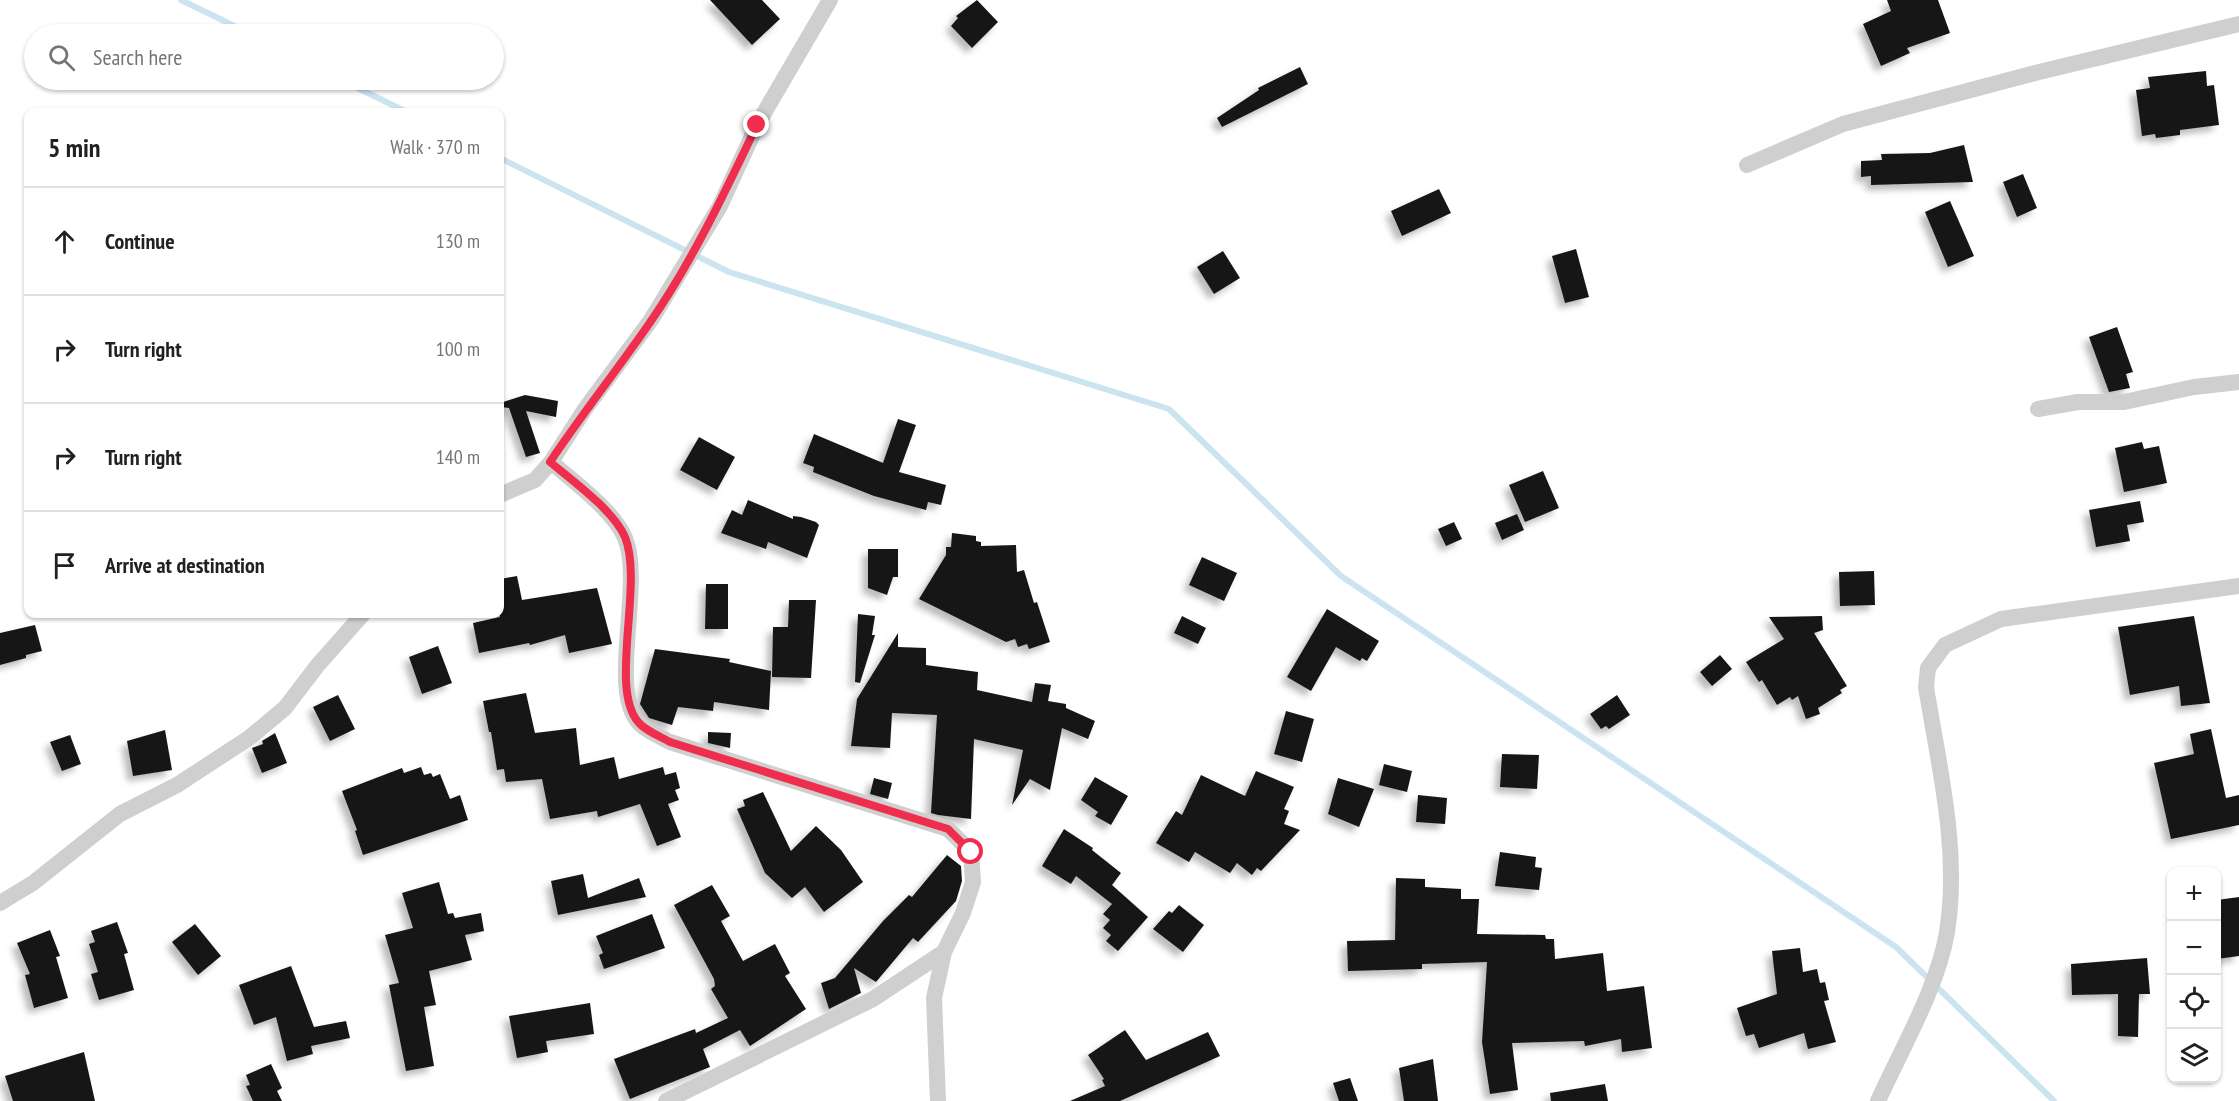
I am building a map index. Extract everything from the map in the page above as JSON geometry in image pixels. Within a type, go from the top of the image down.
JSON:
[{"type":"street","points":[[504,493],[535,480],[651,320],[720,206],[757,125],[830,0]]},
{"type":"street","points":[[1747,165],[1843,124],[2039,72],[2239,24]]},
{"type":"street","points":[[2038,409],[2078,402],[2124,402],[2194,387],[2239,382]]},
{"type":"street","points":[[550,462],[597,502],[624,536],[631,561],[626,693],[638,723],[670,742],[948,829],[971,852],[973,882],[963,914],[944,952],[934,998],[938,1101]]},
{"type":"street","points":[[1878,1101],[1926,998],[1947,933],[1951,881],[1946,806],[1926,687],[1928,668],[1945,645],[2001,619],[2239,586]]},
{"type":"street","points":[[0,903],[33,883],[120,814],[177,785],[249,738],[285,708],[317,666],[359,618]]},
{"type":"street","points":[[666,1101],[873,999],[944,952]]},
{"type":"building","points":[[710,0],[762,0],[780,19],[752,45]]},
{"type":"building","points":[[977,0],[998,22],[972,48],[951,26],[958,18],[956,16]]},
{"type":"building","points":[[1887,0],[1938,0],[1950,33],[1907,48],[1910,53],[1881,66],[1863,24],[1891,11]]},
{"type":"building","points":[[1300,67],[1308,84],[1222,127],[1217,118],[1259,90],[1258,88]]},
{"type":"building","points":[[2206,71],[2207,86],[2214,85],[2219,125],[2180,130],[2180,135],[2156,138],[2155,134],[2142,136],[2136,90],[2150,88],[2148,77]]},
{"type":"building","points":[[1964,145],[1973,182],[1871,185],[1871,176],[1861,177],[1861,161],[1882,160],[1881,154],[1930,153]]},
{"type":"building","points":[[2023,174],[2037,208],[2017,217],[2003,182]]},
{"type":"building","points":[[1439,189],[1451,213],[1402,236],[1391,211]]},
{"type":"building","points":[[1950,201],[1974,256],[1948,267],[1925,212]]},
{"type":"building","points":[[1576,249],[1589,297],[1565,303],[1552,256]]},
{"type":"building","points":[[1223,251],[1240,278],[1214,294],[1197,267]]},
{"type":"building","points":[[2117,327],[2133,372],[2126,374],[2130,388],[2109,392],[2089,337]]},
{"type":"building","points":[[525,395],[558,401],[556,417],[526,411],[540,453],[526,457],[509,408],[504,407],[504,402]]},
{"type":"building","points":[[898,419],[916,425],[899,472],[946,485],[941,505],[928,502],[926,510],[874,496],[813,472],[814,467],[803,463],[814,434],[883,463]]},
{"type":"building","points":[[699,437],[735,457],[717,490],[680,470]]},
{"type":"building","points":[[2142,442],[2144,449],[2159,446],[2167,483],[2124,492],[2115,448]]},
{"type":"building","points":[[1543,471],[1559,508],[1525,522],[1509,485]]},
{"type":"building","points":[[748,500],[793,519],[793,516],[801,517],[816,522],[819,525],[807,558],[768,542],[766,549],[721,533],[732,510],[742,515]]},
{"type":"building","points":[[2140,501],[2144,522],[2127,525],[2130,541],[2096,547],[2089,510]]},
{"type":"building","points":[[1517,514],[1524,530],[1502,540],[1495,523]]},
{"type":"building","points":[[1454,522],[1462,539],[1446,546],[1438,529]]},
{"type":"building","points":[[952,533],[976,536],[976,541],[981,542],[981,546],[1016,545],[1017,572],[1024,570],[1034,603],[1037,602],[1050,642],[1029,649],[1027,644],[1018,647],[1015,639],[1006,642],[919,599],[946,555],[946,547],[951,547]]},
{"type":"building","points":[[868,549],[898,549],[898,577],[893,577],[887,595],[868,588]]},
{"type":"building","points":[[1202,557],[1237,573],[1224,601],[1189,585]]},
{"type":"building","points":[[1874,571],[1875,605],[1840,606],[1839,572]]},
{"type":"building","points":[[517,576],[522,600],[597,588],[612,644],[569,653],[565,635],[530,645],[529,643],[479,653],[473,623],[504,618],[504,578]]},
{"type":"building","points":[[706,584],[728,584],[728,629],[705,629]]},
{"type":"building","points":[[789,600],[816,600],[811,678],[772,677],[773,627],[788,627]]},
{"type":"building","points":[[1327,609],[1379,641],[1367,661],[1362,658],[1360,661],[1336,647],[1311,691],[1287,677]]},
{"type":"building","points":[[858,614],[875,616],[872,635],[875,635],[860,683],[855,682]]},
{"type":"building","points":[[1182,616],[1206,628],[1198,644],[1174,633]]},
{"type":"building","points":[[1822,616],[1823,630],[1814,633],[1847,686],[1840,690],[1842,693],[1818,708],[1820,714],[1806,719],[1798,696],[1792,700],[1790,697],[1777,705],[1762,680],[1759,682],[1746,662],[1784,639],[1769,617]]},
{"type":"building","points":[[2194,616],[2210,703],[2181,706],[2179,686],[2130,695],[2118,627]]},
{"type":"building","points":[[35,625],[42,651],[0,665],[0,633]]},
{"type":"building","points":[[898,633],[898,647],[926,648],[926,665],[978,672],[977,690],[1032,702],[1035,683],[1051,685],[1048,701],[1066,704],[1066,708],[1095,721],[1088,739],[1062,728],[1050,790],[1030,779],[1012,805],[1023,750],[974,739],[971,819],[931,813],[937,715],[892,713],[890,748],[851,746],[857,699]]},
{"type":"building","points":[[438,646],[452,683],[422,694],[409,657]]},
{"type":"building","points":[[655,649],[730,659],[729,662],[771,671],[769,710],[714,702],[713,711],[678,707],[672,725],[649,718],[640,704]]},
{"type":"building","points":[[1720,655],[1732,669],[1712,686],[1700,672]]},
{"type":"building","points":[[526,693],[535,733],[576,728],[580,765],[614,757],[619,779],[663,767],[665,775],[676,772],[680,788],[675,790],[679,800],[668,804],[681,837],[657,846],[640,804],[598,817],[597,811],[550,819],[542,779],[506,782],[504,769],[497,770],[483,701]]},
{"type":"building","points":[[338,695],[355,729],[330,741],[313,707]]},
{"type":"building","points":[[1617,695],[1630,715],[1609,729],[1606,726],[1601,729],[1590,714]]},
{"type":"building","points":[[1286,711],[1314,719],[1302,762],[1274,754]]},
{"type":"building","points":[[2211,729],[2226,798],[2239,795],[2239,825],[2171,839],[2154,763],[2194,754],[2190,734]]},
{"type":"building","points":[[165,730],[172,770],[133,776],[127,741]]},
{"type":"building","points":[[708,732],[731,733],[730,748],[708,743]]},
{"type":"building","points":[[275,733],[287,763],[262,773],[252,748],[263,744],[262,741]]},
{"type":"building","points":[[70,735],[81,764],[62,771],[50,742]]},
{"type":"building","points":[[1502,754],[1539,755],[1537,789],[1500,787]]},
{"type":"building","points":[[1384,764],[1412,771],[1407,792],[1379,785]]},
{"type":"building","points":[[421,767],[424,775],[431,773],[433,777],[440,774],[450,799],[460,795],[468,820],[363,855],[355,831],[357,830],[342,791],[402,768],[404,773]]},
{"type":"building","points":[[1256,771],[1294,787],[1284,809],[1289,811],[1284,824],[1300,830],[1261,871],[1257,868],[1252,875],[1237,863],[1230,873],[1195,852],[1189,862],[1156,843],[1176,811],[1182,815],[1201,775],[1245,796]]},
{"type":"building","points":[[1095,777],[1128,796],[1111,825],[1095,816],[1098,812],[1081,800]]},
{"type":"building","points":[[874,778],[892,783],[888,799],[870,794]]},
{"type":"building","points":[[1338,778],[1374,789],[1359,827],[1328,814]]},
{"type":"building","points":[[763,792],[791,851],[816,826],[841,850],[863,882],[824,912],[805,887],[792,898],[765,873],[737,809],[745,806],[743,800]]},
{"type":"building","points":[[1418,795],[1447,798],[1445,824],[1416,822]]},
{"type":"building","points":[[1064,829],[1093,848],[1092,850],[1121,873],[1112,885],[1148,917],[1118,951],[1106,941],[1111,935],[1103,928],[1110,920],[1103,914],[1112,904],[1076,876],[1071,884],[1042,866]]},
{"type":"building","points":[[1500,852],[1536,857],[1535,867],[1542,868],[1539,890],[1495,886]]},
{"type":"building","points":[[947,855],[961,866],[962,881],[956,901],[918,942],[913,938],[876,982],[854,968],[861,993],[829,1009],[821,983],[835,978],[883,921],[909,895],[912,897]]},
{"type":"building","points":[[583,874],[588,898],[639,878],[646,897],[558,915],[551,881]]},
{"type":"building","points":[[1396,878],[1425,879],[1425,887],[1461,889],[1461,899],[1479,899],[1477,934],[1545,935],[1546,939],[1554,939],[1555,959],[1603,953],[1607,991],[1644,986],[1652,1048],[1622,1052],[1621,1039],[1585,1046],[1584,1041],[1512,1043],[1518,1090],[1490,1094],[1482,1042],[1487,962],[1422,964],[1422,969],[1348,971],[1347,941],[1395,940]]},
{"type":"building","points":[[439,882],[448,914],[453,913],[455,918],[481,913],[484,931],[465,935],[472,960],[429,971],[436,1005],[424,1007],[434,1066],[406,1071],[389,985],[399,983],[385,935],[413,928],[402,893]]},
{"type":"building","points":[[712,885],[730,916],[721,921],[743,961],[775,944],[790,973],[785,976],[806,1009],[750,1046],[740,1030],[703,1049],[710,1067],[630,1099],[614,1059],[695,1029],[696,1033],[728,1018],[711,989],[715,986],[714,979],[674,905]]},
{"type":"building","points":[[2239,897],[2239,956],[2221,958],[2221,899]]},
{"type":"building","points":[[1179,905],[1204,925],[1183,952],[1153,929],[1169,911],[1172,913]]},
{"type":"building","points":[[652,914],[665,948],[604,969],[599,955],[603,953],[596,936]]},
{"type":"building","points":[[117,922],[128,953],[124,954],[134,990],[99,1000],[91,974],[98,972],[89,944],[95,942],[91,931]]},
{"type":"building","points":[[195,924],[221,956],[198,975],[172,942]]},
{"type":"building","points":[[50,930],[60,956],[56,957],[68,998],[34,1008],[25,975],[30,974],[17,943]]},
{"type":"building","points":[[1800,948],[1803,972],[1817,969],[1820,983],[1825,982],[1829,1000],[1824,1001],[1836,1042],[1808,1049],[1804,1033],[1759,1048],[1754,1034],[1746,1036],[1737,1008],[1777,994],[1772,951]]},
{"type":"building","points":[[2147,958],[2150,994],[2139,994],[2138,1037],[2118,1036],[2118,994],[2072,995],[2071,964]]},
{"type":"building","points":[[291,966],[314,1027],[346,1021],[350,1038],[311,1046],[313,1054],[287,1061],[276,1017],[254,1025],[239,985]]},
{"type":"building","points":[[590,1003],[594,1034],[546,1041],[548,1052],[517,1058],[509,1016]]},
{"type":"building","points":[[1125,1030],[1146,1060],[1208,1032],[1220,1056],[1120,1101],[1070,1101],[1105,1086],[1102,1080],[1104,1079],[1088,1055]]},
{"type":"building","points":[[84,1052],[95,1101],[13,1101],[5,1076]]},
{"type":"building","points":[[1433,1059],[1438,1101],[1404,1101],[1399,1068]]},
{"type":"building","points":[[271,1064],[282,1088],[277,1091],[282,1101],[253,1101],[246,1086],[250,1085],[246,1075]]},
{"type":"building","points":[[1350,1078],[1358,1101],[1339,1101],[1333,1083]]},
{"type":"building","points":[[1605,1084],[1608,1101],[1551,1101],[1550,1093]]},
{"type":"waterway","points":[[181,0],[230,24]]},
{"type":"waterway","points":[[362,90],[399,108]]},
{"type":"waterway","points":[[504,160],[729,272],[1169,409],[1341,576],[1896,947],[2054,1101]]},
{"type":"route","points":[[757,125],[720,206],[651,320],[585,409],[550,462],[597,502],[624,536],[631,561],[626,693],[638,723],[670,742],[948,829],[971,852]]}]
